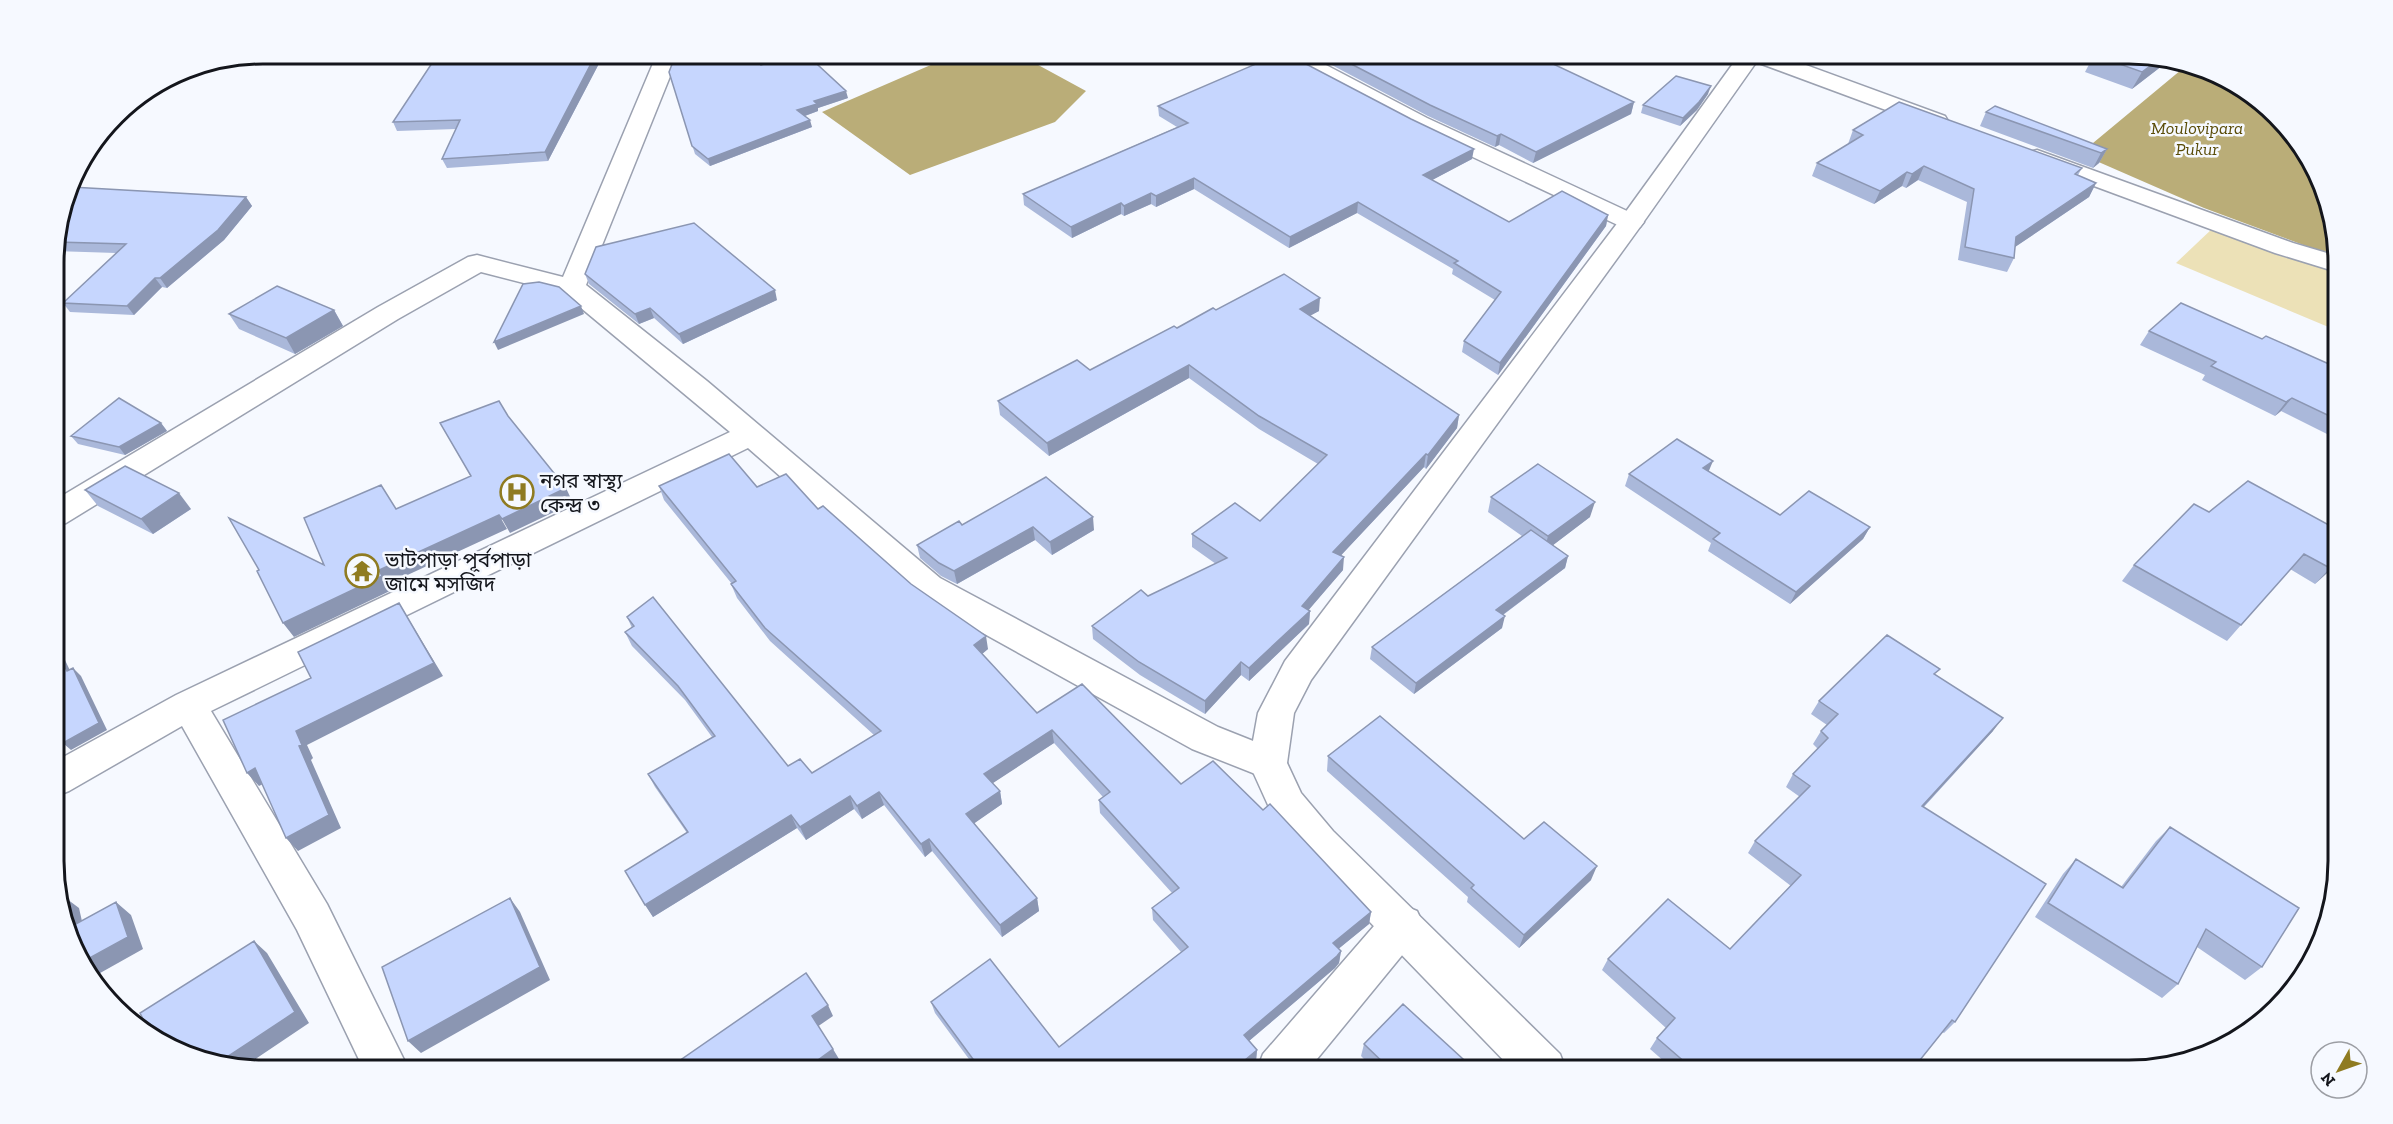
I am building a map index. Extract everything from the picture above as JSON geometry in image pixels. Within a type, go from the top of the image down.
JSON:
[{"type":"street","points":[[1309,64],[1419,123],[1631,222]]},
{"type":"street","points":[[1534,1059],[1402,924],[1319,843],[1287,804],[1268,763],[1276,713],[1298,670],[1631,222],[1744,64]]},
{"type":"street","points":[[1784,64],[1958,128]]},
{"type":"street","points":[[572,287],[664,65]]},
{"type":"street","points":[[2014,149],[2284,248],[2328,261]]},
{"type":"street","points":[[65,509],[388,313],[477,263],[572,287],[751,434],[928,587],[1205,738],[1268,763]]},
{"type":"street","points":[[64,775],[189,705],[751,434]]},
{"type":"street","points":[[189,705],[312,916],[382,1060]]},
{"type":"street","points":[[1288,1059],[1402,924]]},
{"type":"shaded area","points":[[2214,227],[2328,268],[2328,327],[2176,263]]},
{"type":"water","points":[[932,65],[1037,65],[1086,91],[1055,122],[910,175],[822,112]]},
{"type":"water","name":"Moulovipara Pukur","points":[[2180,71],[2206,80],[2229,91],[2251,106],[2287,142],[2302,164],[2313,187],[2322,212],[2328,252],[2204,208],[2094,160],[2087,148]]},
{"type":"building","points":[[1255,64],[1307,64],[1474,149],[1423,175],[1509,222],[1562,191],[1608,215],[1500,363],[1464,341],[1501,292],[1454,263],[1458,261],[1358,202],[1290,237],[1194,178],[1156,196],[1151,193],[1124,206],[1121,203],[1071,227],[1023,194],[1188,123],[1158,106]]},
{"type":"building","points":[[1352,64],[1554,64],[1634,102],[1536,152],[1501,134],[1497,136],[1430,105]]},
{"type":"building","points":[[2119,64],[2150,66],[2142,72]]},
{"type":"building","points":[[431,65],[590,65],[545,152],[442,159],[460,120],[393,122]]},
{"type":"building","points":[[672,65],[818,65],[846,91],[814,101],[817,104],[797,110],[810,120],[708,159],[692,146],[669,72]]},
{"type":"building","points":[[1676,76],[1711,86],[1683,118],[1643,105]]},
{"type":"building","points":[[1899,102],[2082,168],[2075,174],[2096,183],[2016,237],[2014,258],[1965,247],[1974,189],[1924,166],[1912,174],[1907,172],[1880,191],[1817,163],[1863,135],[1853,130]]},
{"type":"building","points":[[1995,106],[2107,149],[2101,153],[1986,112]]},
{"type":"building","points":[[80,188],[246,197],[218,230],[160,278],[155,278],[127,306],[65,303],[126,244],[66,242],[68,225]]},
{"type":"building","points":[[694,223],[775,290],[679,334],[650,308],[635,314],[585,274],[596,247]]},
{"type":"building","points":[[1284,274],[1320,298],[1300,309],[1459,415],[1428,455],[1426,454],[1333,552],[1344,557],[1302,606],[1310,611],[1249,668],[1241,662],[1205,701],[1139,662],[1092,626],[1141,590],[1148,596],[1227,558],[1192,534],[1235,503],[1260,521],[1327,455],[1259,416],[1189,365],[1047,443],[998,401],[1077,360],[1090,370],[1174,326],[1177,328],[1213,308],[1216,310]]},
{"type":"building","points":[[539,282],[559,287],[581,306],[494,342],[523,284]]},
{"type":"building","points":[[277,286],[334,310],[286,338],[229,314]]},
{"type":"building","points":[[2181,303],[2262,339],[2266,336],[2328,364],[2328,415],[2292,398],[2286,402],[2211,366],[2216,362],[2149,331]]},
{"type":"building","points":[[119,398],[161,423],[119,447],[71,436]]},
{"type":"building","points":[[499,401],[508,416],[566,488],[502,519],[499,515],[379,570],[382,576],[283,623],[257,571],[259,570],[229,518],[324,565],[304,518],[381,485],[396,509],[471,476],[440,423]]},
{"type":"building","points":[[1677,439],[1713,461],[1703,468],[1780,515],[1809,491],[1870,527],[1796,592],[1713,539],[1720,533],[1629,474]]},
{"type":"building","points":[[729,454],[757,487],[786,474],[818,509],[823,506],[911,584],[986,636],[974,645],[1037,713],[1082,684],[1181,784],[1213,761],[1263,810],[1270,804],[1371,912],[1333,943],[1341,951],[1337,956],[1244,1035],[1257,1050],[1246,1059],[973,1060],[931,1002],[990,959],[1059,1047],[1188,947],[1152,908],[1179,888],[1099,800],[1110,792],[1052,730],[984,774],[1000,791],[966,814],[1037,898],[1000,925],[929,839],[921,844],[879,792],[857,806],[850,796],[800,827],[791,815],[645,905],[625,871],[688,832],[648,774],[715,736],[678,686],[625,632],[634,626],[627,617],[653,597],[788,766],[800,759],[812,773],[881,731],[765,628],[731,584],[736,581],[659,486]]},
{"type":"building","points":[[1538,464],[1595,502],[1548,536],[1491,497]]},
{"type":"building","points":[[125,466],[179,493],[141,519],[85,490]]},
{"type":"building","points":[[1046,477],[1093,517],[1050,542],[1033,527],[954,571],[939,563],[917,545],[959,521],[962,525]]},
{"type":"building","points":[[2248,481],[2328,525],[2328,567],[2304,554],[2241,625],[2134,565],[2194,504],[2209,512]]},
{"type":"building","points":[[1531,530],[1568,556],[1496,610],[1505,616],[1416,683],[1372,647]]},
{"type":"building","points":[[399,603],[434,663],[296,731],[302,745],[299,746],[329,815],[286,838],[255,768],[247,773],[223,720],[311,678],[298,652]]},
{"type":"building","points":[[1887,635],[1940,669],[1934,674],[2003,718],[1922,806],[2046,884],[1955,1022],[1952,1020],[1921,1059],[1682,1059],[1657,1038],[1675,1018],[1608,959],[1668,899],[1730,949],[1801,875],[1755,841],[1810,786],[1793,774],[1828,738],[1821,731],[1838,714],[1819,701]]},
{"type":"building","points":[[64,666],[67,671],[73,668],[99,723],[64,742]]},
{"type":"building","points":[[1380,716],[1524,839],[1544,822],[1597,866],[1524,935],[1471,888],[1474,885],[1328,756]]},
{"type":"building","points":[[2170,827],[2299,908],[2262,967],[2206,929],[2178,984],[2048,903],[2076,859],[2123,888]]},
{"type":"building","points":[[510,898],[540,967],[408,1041],[382,967]]},
{"type":"building","points":[[116,902],[128,937],[90,958],[75,924]]},
{"type":"building","points":[[254,941],[295,1012],[228,1056],[187,1044],[164,1033],[143,1019],[140,1013]]},
{"type":"building","points":[[806,973],[828,1005],[812,1016],[833,1049],[818,1060],[681,1060]]},
{"type":"building","points":[[1403,1004],[1463,1059],[1380,1059],[1364,1044]]},
{"type":"place","name":"নগর স্বাস্থ্য কেন্দ্র ৩","points":[[517,492]]},
{"type":"place","name":"ভাটপাড়া পূর্বপাড়া জামে মসজিদ","points":[[362,571]]}]
